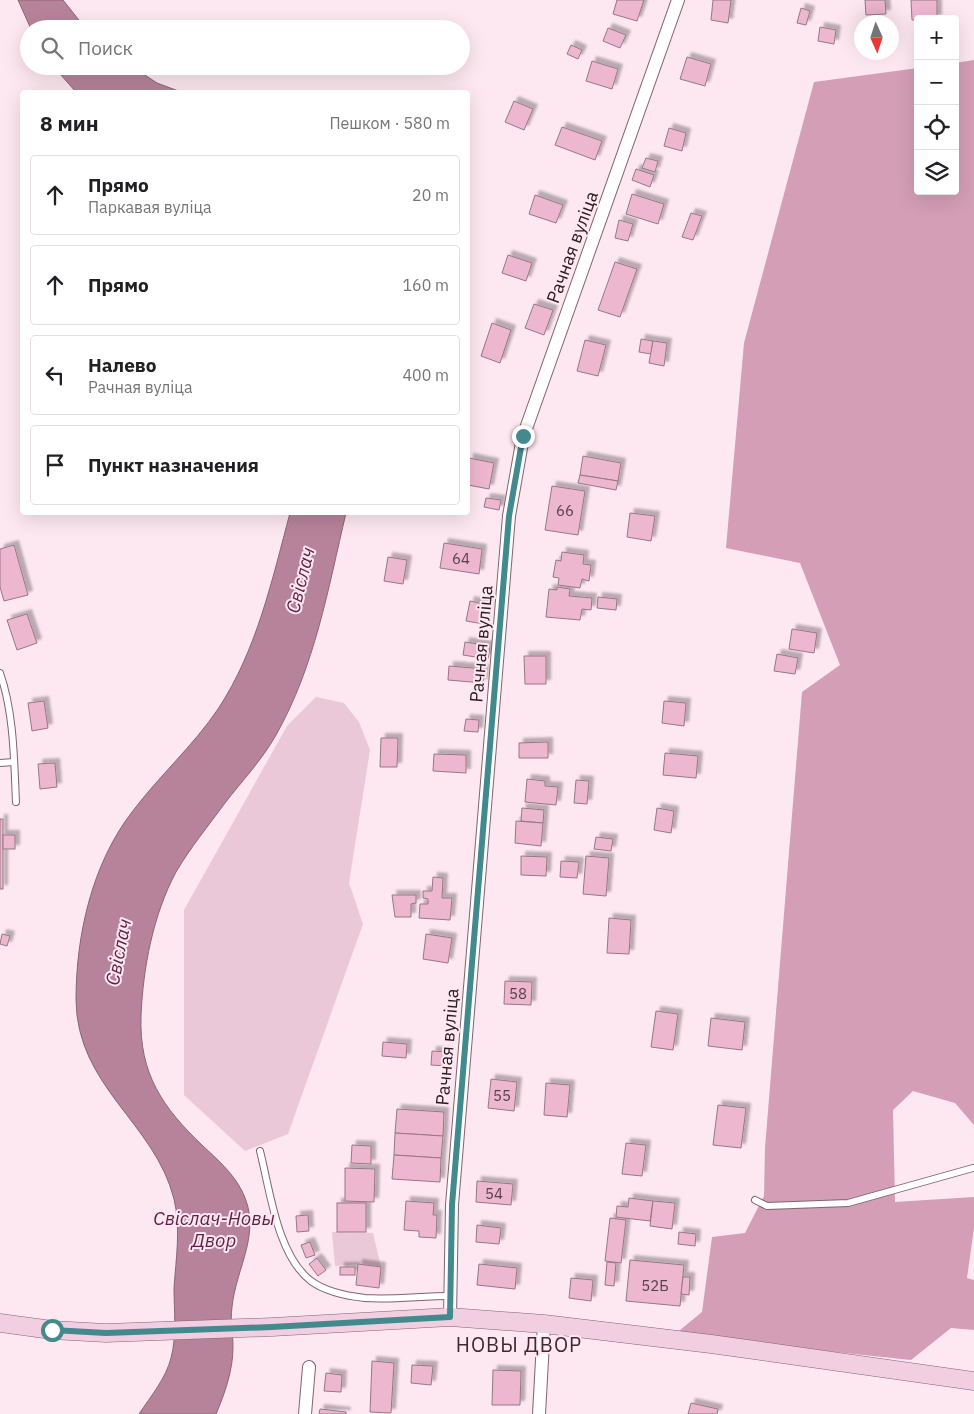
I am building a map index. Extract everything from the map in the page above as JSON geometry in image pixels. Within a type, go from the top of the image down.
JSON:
[{"type":"main road","points":[[0,1323],[52,1330],[106,1333],[272,1327],[450,1317],[544,1324],[711,1344],[974,1381]]},
{"type":"street","name":"Рачная вуліца","points":[[450,1317],[453,1195],[509,516],[523,436],[678,0]]},
{"type":"street","points":[[539,1414],[544,1324]]},
{"type":"street","points":[[305,1414],[309,1367]]},
{"type":"lane","points":[[0,673],[4,686],[14,762],[16,802]]},
{"type":"lane","points":[[0,763],[14,762]]},
{"type":"lane","points":[[260,1151],[280,1228],[288,1251],[301,1272],[313,1282],[335,1293],[367,1298],[450,1296]]},
{"type":"lane","points":[[755,1200],[767,1206],[848,1203],[973,1168]]},
{"type":"shaded area","points":[[974,60],[974,1125],[955,1103],[913,1091],[893,1110],[895,1202],[974,1197],[974,1228],[967,1278],[974,1280],[974,1330],[951,1328],[911,1360],[674,1335],[702,1312],[712,1237],[745,1233],[764,1196],[765,1148],[802,692],[840,665],[800,563],[726,548],[744,343],[814,82],[914,69],[914,195],[959,195],[959,62]]},
{"type":"shaded area","points":[[316,697],[344,703],[359,722],[370,750],[349,883],[363,924],[288,1134],[245,1151],[184,1095],[184,910],[287,726]]},
{"type":"shaded area","points":[[332,1232],[373,1233],[381,1267],[358,1264],[335,1266]]},
{"type":"water","points":[[18,0],[63,0],[79,20],[27,20]]},
{"type":"water","points":[[61,75],[145,75],[157,83],[176,90],[74,90]]},
{"type":"water","points":[[289,515],[346,515],[319,627],[301,682],[289,709],[276,735],[258,762],[187,854],[168,889],[155,924],[144,979],[141,1016],[141,1037],[149,1073],[165,1103],[176,1118],[234,1178],[248,1206],[250,1221],[249,1235],[234,1292],[231,1312],[232,1364],[216,1414],[139,1414],[166,1373],[173,1350],[177,1243],[176,1210],[164,1172],[151,1148],[102,1081],[89,1057],[80,1030],[76,1000],[79,951],[83,926],[97,877],[106,854],[118,832],[142,799],[208,723],[232,686],[253,639],[277,564]]},
{"type":"building","points":[[617,0],[644,0],[637,21],[613,14]]},
{"type":"building","points":[[713,0],[731,0],[728,23],[711,20]]},
{"type":"building","points":[[865,0],[885,0],[886,14],[866,15]]},
{"type":"building","points":[[911,0],[937,0],[937,15],[914,15],[914,20],[912,20]]},
{"type":"building","points":[[801,8],[810,11],[806,25],[797,23]]},
{"type":"building","points":[[820,27],[836,30],[834,44],[818,41]]},
{"type":"building","points":[[608,28],[626,35],[620,48],[603,41]]},
{"type":"building","points":[[571,45],[582,50],[578,59],[567,54]]},
{"type":"building","points":[[687,57],[711,64],[705,86],[680,79]]},
{"type":"building","points":[[592,61],[618,69],[612,89],[586,81]]},
{"type":"building","points":[[514,101],[533,109],[524,130],[505,122]]},
{"type":"building","points":[[562,127],[602,141],[595,160],[555,145]]},
{"type":"building","points":[[669,128],[686,133],[682,151],[664,146]]},
{"type":"building","points":[[646,158],[658,161],[655,172],[642,168]]},
{"type":"building","points":[[636,169],[654,175],[650,187],[632,180]]},
{"type":"building","points":[[632,194],[664,204],[658,224],[626,214]]},
{"type":"building","points":[[535,195],[563,205],[556,223],[529,214]]},
{"type":"building","points":[[691,213],[702,216],[693,240],[682,237]]},
{"type":"building","points":[[619,220],[633,224],[628,241],[615,238]]},
{"type":"building","points":[[508,255],[532,263],[526,281],[502,273]]},
{"type":"building","points":[[615,262],[637,269],[620,317],[598,310]]},
{"type":"building","points":[[534,304],[553,310],[544,335],[525,328]]},
{"type":"building","points":[[492,323],[511,330],[500,363],[481,356]]},
{"type":"building","points":[[641,339],[653,341],[651,354],[639,352]]},
{"type":"building","points":[[585,340],[606,345],[598,376],[577,371]]},
{"type":"building","points":[[653,341],[667,343],[664,366],[649,363]]},
{"type":"building","points":[[583,456],[621,463],[618,481],[580,475]]},
{"type":"building","points":[[470,458],[494,463],[489,489],[470,485]]},
{"type":"building","points":[[580,475],[618,481],[616,490],[578,483]]},
{"type":"building","points":[[552,486],[585,491],[578,535],[545,530]]},
{"type":"building","points":[[486,498],[501,500],[499,510],[484,507]]},
{"type":"building","points":[[630,513],[655,516],[651,541],[627,537]]},
{"type":"building","points":[[444,543],[482,549],[479,574],[440,568]]},
{"type":"building","points":[[14,545],[28,595],[4,601],[0,587],[0,549]]},
{"type":"building","points":[[562,552],[584,555],[583,564],[591,565],[589,581],[582,579],[580,588],[558,585],[559,578],[553,577],[556,560],[561,561]]},
{"type":"building","points":[[388,557],[407,560],[403,584],[384,581]]},
{"type":"building","points":[[557,587],[570,589],[569,596],[592,598],[591,610],[582,609],[580,620],[546,617],[549,589],[557,590]]},
{"type":"building","points":[[598,597],[617,599],[616,610],[597,608]]},
{"type":"building","points":[[470,601],[488,605],[484,624],[466,621]]},
{"type":"building","points":[[27,614],[37,643],[17,650],[7,620]]},
{"type":"building","points":[[792,629],[817,633],[814,653],[789,649]]},
{"type":"building","points":[[465,642],[490,646],[488,659],[463,655]]},
{"type":"building","points":[[777,654],[798,658],[795,674],[774,671]]},
{"type":"building","points":[[524,656],[546,656],[546,684],[525,684]]},
{"type":"building","points":[[449,666],[484,669],[483,683],[448,680]]},
{"type":"building","points":[[44,701],[48,728],[32,731],[28,703]]},
{"type":"building","points":[[664,701],[686,703],[684,726],[662,723]]},
{"type":"building","points":[[466,719],[479,720],[478,732],[464,731]]},
{"type":"building","points":[[381,738],[398,738],[397,767],[380,767]]},
{"type":"building","points":[[548,742],[548,758],[519,758],[519,743]]},
{"type":"building","points":[[665,753],[698,756],[696,778],[663,775]]},
{"type":"building","points":[[434,754],[466,755],[466,773],[433,771]]},
{"type":"building","points":[[55,763],[57,787],[40,789],[38,764]]},
{"type":"building","points":[[527,779],[545,781],[545,786],[558,787],[556,805],[525,802]]},
{"type":"building","points":[[576,780],[589,781],[587,804],[574,803]]},
{"type":"building","points":[[522,808],[544,810],[543,823],[521,821]]},
{"type":"building","points":[[657,808],[674,811],[671,833],[654,830]]},
{"type":"building","points":[[0,819],[3,819],[3,889],[0,889]]},
{"type":"building","points":[[516,821],[543,823],[541,846],[515,843]]},
{"type":"building","points":[[3,835],[15,835],[15,849],[3,849]]},
{"type":"building","points":[[596,837],[613,839],[611,851],[594,849]]},
{"type":"building","points":[[521,856],[547,857],[546,876],[521,875]]},
{"type":"building","points":[[586,856],[609,858],[606,896],[583,894]]},
{"type":"building","points":[[561,861],[579,862],[577,878],[560,877]]},
{"type":"building","points":[[433,877],[443,878],[442,898],[452,898],[450,920],[419,918],[420,904],[428,904],[428,899],[423,898],[423,891],[432,891]]},
{"type":"building","points":[[392,895],[416,895],[416,903],[411,904],[411,917],[395,917]]},
{"type":"building","points":[[609,918],[631,920],[629,954],[607,953]]},
{"type":"building","points":[[2,934],[10,936],[7,946],[0,944]]},
{"type":"building","points":[[426,934],[452,938],[448,963],[423,959]]},
{"type":"building","points":[[505,981],[532,982],[531,1005],[504,1004]]},
{"type":"building","points":[[656,1011],[678,1014],[673,1050],[651,1047]]},
{"type":"building","points":[[711,1018],[745,1022],[742,1050],[708,1046]]},
{"type":"building","points":[[383,1042],[407,1044],[406,1058],[382,1056]]},
{"type":"building","points":[[432,1051],[447,1052],[446,1066],[431,1065]]},
{"type":"building","points":[[491,1079],[517,1082],[514,1111],[488,1108]]},
{"type":"building","points":[[546,1083],[570,1085],[567,1117],[544,1115]]},
{"type":"building","points":[[718,1105],[746,1108],[741,1148],[713,1145]]},
{"type":"building","points":[[397,1109],[444,1112],[443,1136],[395,1133]]},
{"type":"building","points":[[395,1133],[443,1136],[441,1158],[394,1155]]},
{"type":"building","points":[[626,1143],[646,1145],[642,1176],[622,1174]]},
{"type":"building","points":[[352,1145],[371,1146],[371,1164],[351,1163]]},
{"type":"building","points":[[394,1155],[441,1158],[440,1182],[392,1179]]},
{"type":"building","points":[[345,1168],[375,1169],[374,1202],[345,1201]]},
{"type":"building","points":[[477,1181],[513,1184],[511,1205],[476,1202]]},
{"type":"building","points":[[629,1198],[653,1201],[650,1221],[616,1217],[617,1206],[628,1207]]},
{"type":"building","points":[[406,1201],[434,1203],[433,1215],[437,1215],[436,1238],[419,1237],[419,1231],[404,1230]]},
{"type":"building","points":[[653,1201],[675,1203],[672,1229],[650,1226]]},
{"type":"building","points":[[337,1203],[366,1203],[366,1232],[337,1232]]},
{"type":"building","points":[[308,1215],[309,1231],[297,1232],[296,1216]]},
{"type":"building","points":[[610,1218],[626,1220],[621,1263],[605,1261]]},
{"type":"building","points":[[477,1225],[501,1228],[499,1244],[476,1242]]},
{"type":"building","points":[[679,1232],[696,1234],[695,1246],[678,1244]]},
{"type":"building","points":[[310,1242],[315,1255],[306,1258],[301,1245]]},
{"type":"building","points":[[317,1258],[326,1270],[318,1276],[309,1264]]},
{"type":"building","points":[[630,1260],[684,1265],[680,1306],[626,1301]]},
{"type":"building","points":[[607,1262],[616,1263],[614,1286],[605,1285]]},
{"type":"building","points":[[358,1264],[381,1267],[379,1288],[356,1285]]},
{"type":"building","points":[[479,1264],[517,1268],[515,1289],[477,1285]]},
{"type":"building","points":[[340,1267],[355,1267],[355,1275],[340,1275]]},
{"type":"building","points":[[683,1277],[690,1277],[689,1295],[681,1294]]},
{"type":"building","points":[[571,1278],[593,1280],[591,1301],[569,1298]]},
{"type":"building","points":[[372,1361],[394,1363],[391,1413],[370,1412]]},
{"type":"building","points":[[412,1365],[433,1366],[431,1385],[411,1383]]},
{"type":"building","points":[[493,1370],[521,1371],[520,1405],[492,1405]]},
{"type":"building","points":[[326,1373],[342,1375],[341,1392],[324,1391]]},
{"type":"building","points":[[691,1403],[718,1409],[717,1414],[688,1414]]},
{"type":"building","points":[[320,1409],[346,1412],[346,1414],[319,1414]]},
{"type":"district","name":"НОВЫ ДВОР","points":[[519,1344]]},
{"type":"route","points":[[52,1330],[106,1333],[272,1327],[334,1322],[450,1317],[452,1205],[509,516],[523,436]]},
{"type":"water label","name":"Свіслач","points":[[300,580]]},
{"type":"water label","name":"Свіслач","points":[[118,952]]},
{"type":"water label","name":"Свіслач-Новы Двор","points":[[214,1229]]}]
